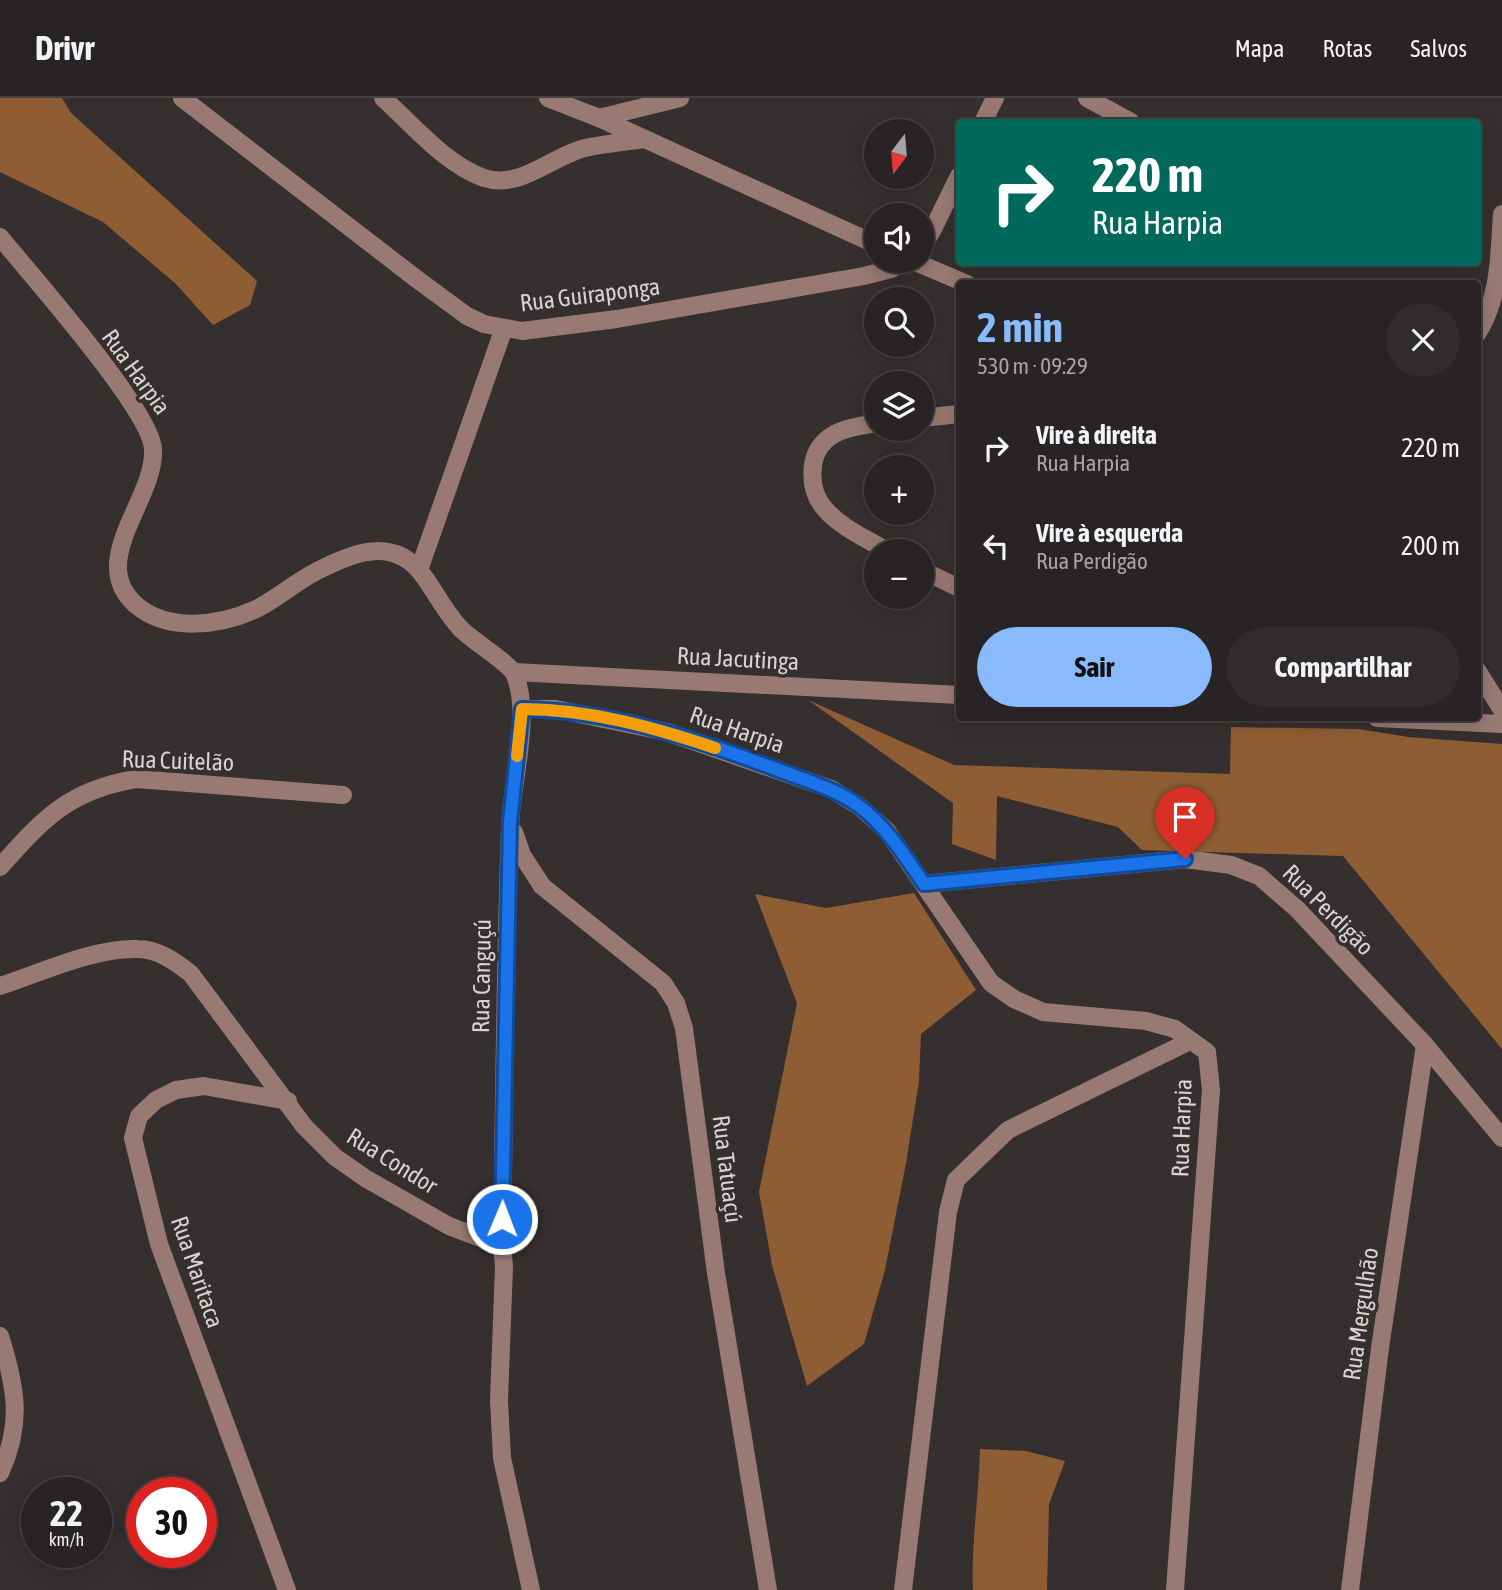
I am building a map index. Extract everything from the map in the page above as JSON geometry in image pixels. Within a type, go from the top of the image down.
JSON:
[{"type":"street","name":"Rua Guiraponga","points":[[182,98],[467,316],[504,328],[522,331],[617,319],[878,273]]},
{"type":"street","points":[[383,98],[442,152],[469,171],[486,178],[505,180],[526,175],[584,149],[644,139]]},
{"type":"street","points":[[548,98],[599,118],[864,239]]},
{"type":"street","points":[[599,118],[680,98]]},
{"type":"street","points":[[984,119],[995,98]]},
{"type":"street","points":[[1087,98],[1126,119]]},
{"type":"street","points":[[934,227],[956,182]]},
{"type":"street","points":[[1481,327],[1489,314],[1496,284],[1502,214]]},
{"type":"street","name":"Rua Harpia","points":[[0,237],[127,395],[151,433],[153,453],[150,479],[125,534],[117,566],[122,590],[138,607],[164,620],[190,624],[220,621],[255,610],[312,574],[357,552],[398,555],[419,570],[458,626],[514,672]]},
{"type":"street","points":[[934,270],[958,280]]},
{"type":"street","points":[[419,570],[504,328]]},
{"type":"street","points":[[934,417],[956,414]]},
{"type":"street","points":[[864,426],[844,430],[826,440],[813,470],[813,492],[835,518],[868,539]]},
{"type":"street","points":[[934,576],[956,587]]},
{"type":"street","points":[[514,672],[522,709]]},
{"type":"street","name":"Rua Jacutinga","points":[[514,672],[956,695]]},
{"type":"street","points":[[1481,676],[1502,710]]},
{"type":"street","name":"Rua Harpia","points":[[522,709],[555,709],[667,732],[831,789],[859,806],[887,831],[991,983],[1014,999],[1043,1012],[1146,1021],[1175,1029],[1207,1052],[1211,1090],[1175,1590]]},
{"type":"street","name":"Rua Canguçú","points":[[502,1246],[510,822],[522,709]]},
{"type":"street","points":[[1440,721],[1502,724]]},
{"type":"street","name":"Rua Cuitelão","points":[[0,867],[49,816],[77,796],[106,784],[136,779],[343,795]]},
{"type":"street","name":"Rua Tatuaçú","points":[[510,822],[522,855],[542,886],[663,982],[676,1003],[684,1028],[716,1273],[768,1590]]},
{"type":"street","name":"Rua Perdigão","points":[[924,884],[1185,859],[1231,865],[1259,876],[1297,909],[1425,1045],[1502,1138]]},
{"type":"street","name":"Rua Condor","points":[[0,986],[106,953],[138,949],[157,953],[191,974],[304,1126],[335,1157],[365,1178],[449,1226],[502,1246]]},
{"type":"street","points":[[902,1590],[948,1212],[956,1180],[1008,1130],[1190,1041]]},
{"type":"street","name":"Rua Mergulhão","points":[[1350,1590],[1380,1348],[1425,1045]]},
{"type":"street","name":"Rua Maritaca","points":[[287,1590],[159,1244],[133,1138],[139,1116],[156,1100],[176,1090],[204,1086],[288,1101]]},
{"type":"street","points":[[502,1246],[504,1266],[499,1401],[502,1458],[531,1590]]},
{"type":"street","points":[[0,1336],[8,1363],[16,1421],[12,1447],[0,1474]]},
{"type":"shaded area","points":[[0,98],[62,98],[71,113],[257,281],[250,305],[213,325],[176,284],[103,222],[0,172]]},
{"type":"shaded area","points":[[808,700],[954,765],[1230,774],[1231,727],[1359,729],[1408,737],[1502,744],[1502,1049],[1343,856],[1142,850],[1118,827],[997,796],[996,860],[952,844],[953,803]]},
{"type":"shaded area","points":[[914,893],[976,990],[921,1034],[919,1081],[906,1163],[885,1270],[864,1344],[807,1386],[772,1265],[759,1192],[797,1003],[755,894],[826,908]]},
{"type":"shaded area","points":[[980,1449],[1026,1451],[1065,1461],[1049,1504],[1047,1590],[973,1590]]},
{"type":"slow traffic","points":[[517,756],[522,709],[555,709],[592,716],[667,732],[715,748]]},
{"type":"route","points":[[502,1219],[510,822],[522,709],[555,709],[667,732],[831,789],[859,806],[887,831],[924,884],[1185,859]]}]
